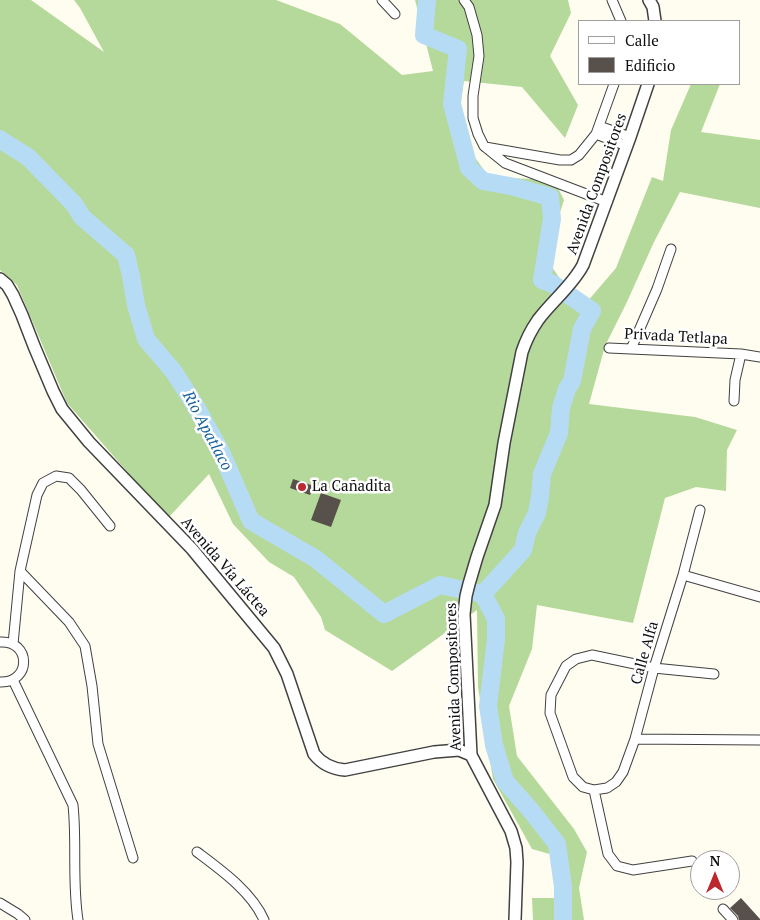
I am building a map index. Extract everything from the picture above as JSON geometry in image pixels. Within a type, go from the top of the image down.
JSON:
[{"type":"street","points":[[382,0],[395,14]]},
{"type":"street","points":[[464,0],[477,35],[479,56],[473,96],[473,118],[484,146],[505,163],[607,202]]},
{"type":"street","points":[[612,0],[621,20]]},
{"type":"street","points":[[649,0],[653,7],[655,20]]},
{"type":"street","points":[[484,146],[560,160],[571,160],[579,155],[598,130],[614,85]]},
{"type":"street","name":"Avenida Compositores","points":[[515,920],[516,848],[511,831],[471,755],[464,614],[466,596],[495,505],[502,453],[522,352],[539,318],[578,276],[583,266],[629,142],[648,85]]},
{"type":"street","points":[[598,130],[629,142]]},
{"type":"street","points":[[631,349],[657,289],[671,249]]},
{"type":"street","name":"Avenida Vía Láctea","points":[[0,279],[10,290],[16,302],[62,409],[89,442],[192,548],[274,648],[287,674],[314,754],[333,768],[344,770],[442,751],[459,750],[471,755]]},
{"type":"street","name":"Privada Tetlapa","points":[[609,348],[741,354],[760,357]]},
{"type":"street","name":"Privada Tetlapa","points":[[734,401],[735,380],[741,354]]},
{"type":"street","points":[[13,644],[20,572],[38,495],[43,483],[56,476],[69,478],[110,526]]},
{"type":"street","name":"Calle Alfa","points":[[594,790],[607,788],[616,782],[623,772],[635,739],[700,510]]},
{"type":"street","points":[[20,572],[69,622],[85,646],[92,686],[98,744],[133,858]]},
{"type":"street","points":[[683,575],[760,597]]},
{"type":"street","points":[[0,642],[7,642],[18,647],[24,659],[22,671],[18,676],[7,682],[0,682]]},
{"type":"street","points":[[690,861],[633,870],[617,866],[608,854],[594,790],[583,787],[573,777],[550,713],[550,695],[566,666],[576,659],[592,655],[654,668],[714,674]]},
{"type":"street","points":[[12,680],[73,805],[75,824],[75,901],[78,920]]},
{"type":"street","points":[[635,739],[760,740]]},
{"type":"street","points":[[198,852],[234,880],[260,911],[264,920]]},
{"type":"street","points":[[0,903],[25,920]]},
{"type":"street","points":[[723,909],[733,920]]},
{"type":"green space","points":[[0,0],[31,0],[104,52],[74,0],[276,0],[340,24],[402,75],[433,71],[415,0],[568,0],[571,13],[550,56],[578,105],[565,138],[522,87],[464,81],[456,131],[489,177],[554,180],[564,200],[545,257],[581,309],[616,268],[652,177],[663,181],[671,130],[691,85],[720,85],[701,132],[760,140],[760,208],[680,192],[605,346],[589,404],[695,417],[737,430],[727,450],[726,491],[696,487],[665,498],[633,623],[537,605],[532,649],[509,706],[517,756],[574,829],[587,852],[579,888],[584,920],[533,920],[532,898],[556,898],[553,855],[532,849],[493,779],[478,687],[477,610],[392,671],[325,630],[321,617],[294,577],[269,562],[233,524],[209,474],[168,518],[67,403],[17,285],[0,270]]},
{"type":"building","name":"La Cañadita","points":[[293,479],[314,486],[310,495],[290,488]]},
{"type":"building","points":[[321,493],[341,500],[331,527],[311,520]]},
{"type":"building","points":[[740,899],[760,920],[739,920],[738,916],[730,908]]},
{"type":"waterway","points":[[427,0],[424,35],[458,49],[452,104],[469,168],[483,181],[515,187],[550,197],[552,219],[542,280],[553,284],[592,311],[582,329],[572,381],[567,389],[561,408],[559,433],[542,474],[537,513],[527,533],[523,550],[483,594]]},
{"type":"waterway","name":"Rio Apatlaco","points":[[0,139],[28,157],[74,204],[82,217],[126,255],[136,305],[146,339],[174,372],[195,405],[221,452],[251,521],[316,559],[384,614],[440,585],[483,594],[496,619],[496,639],[488,706],[494,745],[505,781],[557,844],[563,887],[563,920]]},
{"type":"place","name":"La Cañadita","points":[[302,487]]}]
